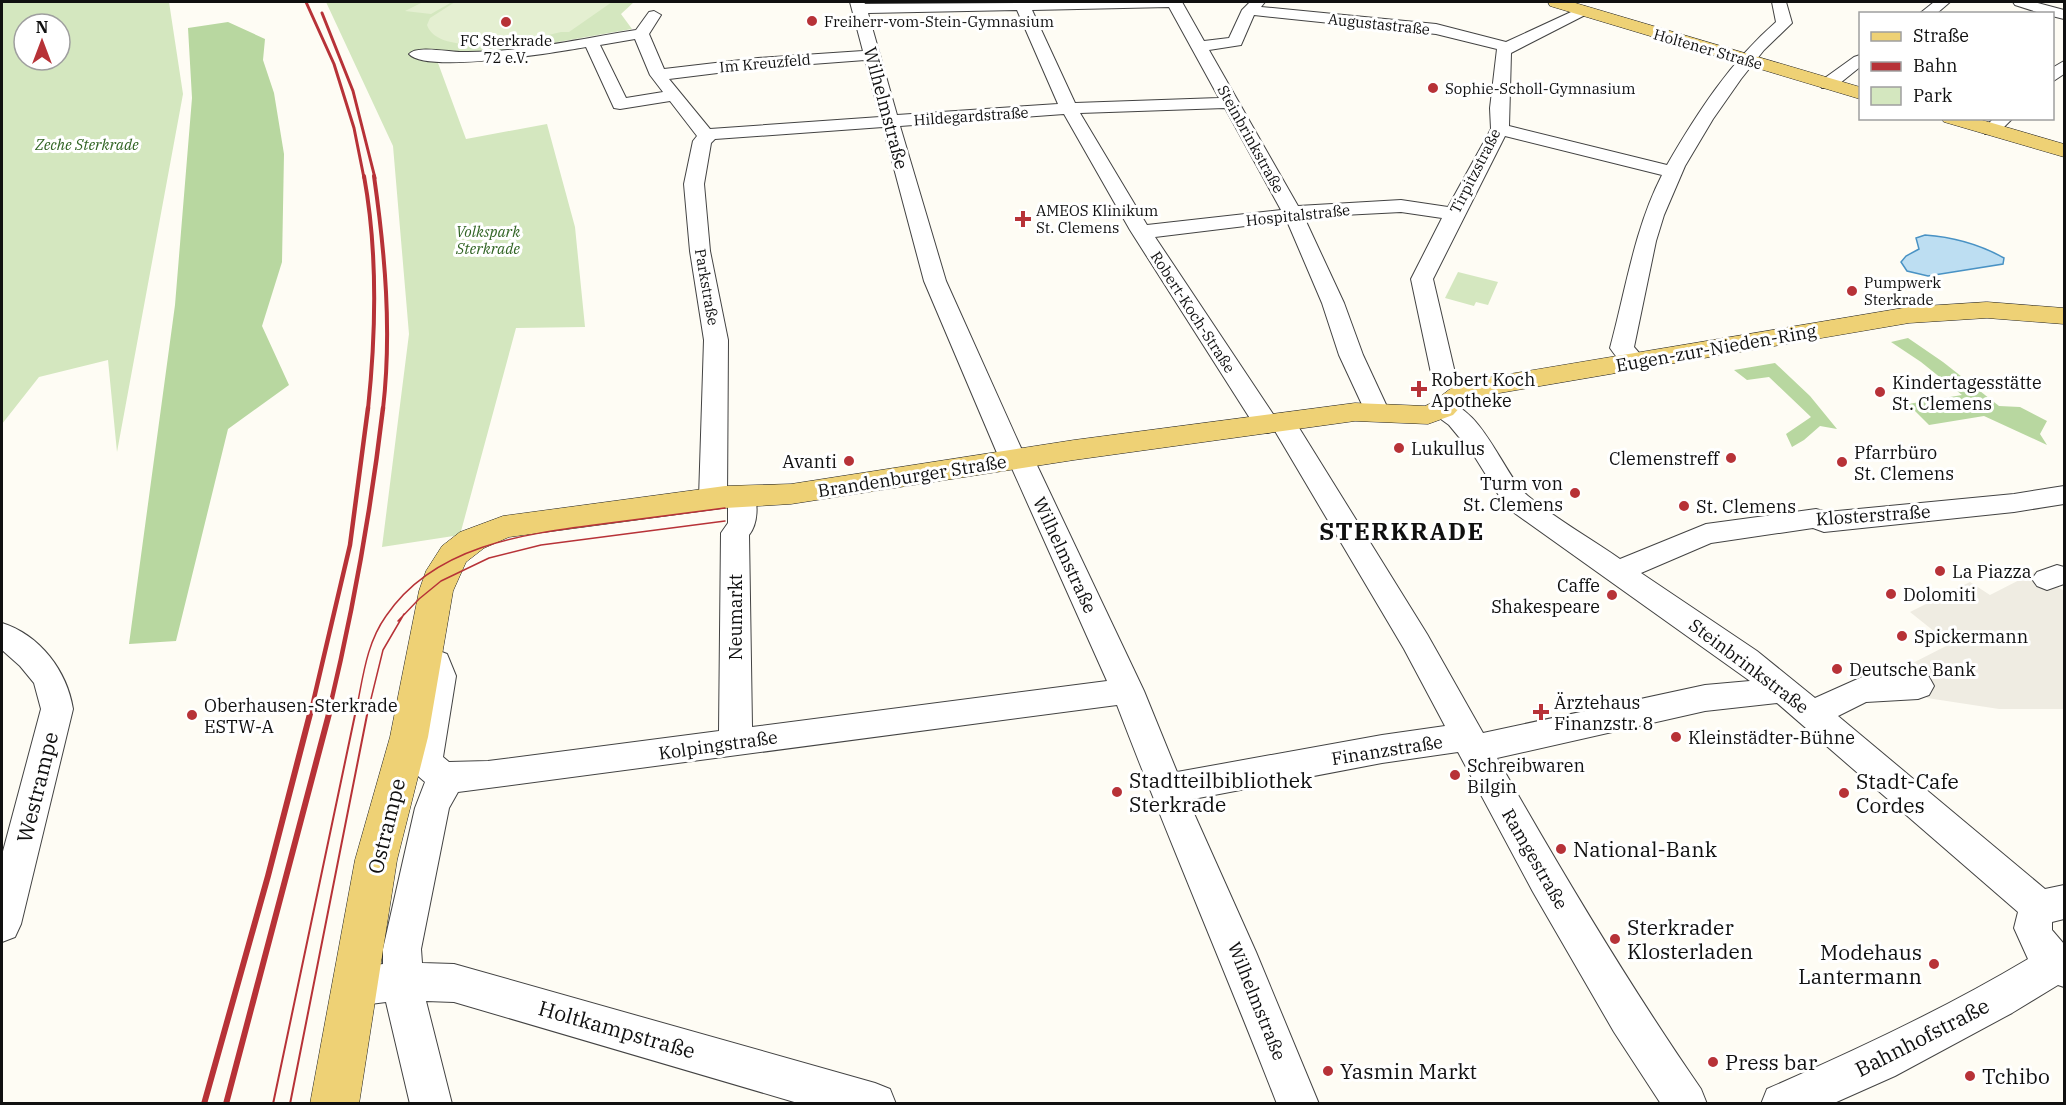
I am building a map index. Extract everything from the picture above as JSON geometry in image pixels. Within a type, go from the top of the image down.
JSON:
[{"type":"main road","name":"Holtener Straße","points":[[1556,2],[1859,93]]},
{"type":"main road","points":[[1967,120],[1998,124],[2064,151]]},
{"type":"main road","name":"Eugen-zur-Nieden-Ring","points":[[1377,411],[1428,415],[1443,409],[1460,393],[1468,390],[1944,311],[1999,309],[2064,316]]},
{"type":"main road","name":"Brandenburger Straße","points":[[454,554],[472,540],[503,526],[728,497],[791,494],[1021,459],[1355,412],[1377,411]]},
{"type":"main road","name":"Ostrampe","points":[[334,1104],[376,860],[409,736],[438,582],[454,554]]},
{"type":"street","points":[[858,5],[1023,6],[1175,2]]},
{"type":"street","name":"Steinbrinkstraße","points":[[1175,2],[1292,213],[1333,303],[1351,355],[1377,411]]},
{"type":"street","points":[[1635,362],[1622,348],[1646,240],[1674,172],[1717,99],[1750,56],[1784,23],[1779,2]]},
{"type":"street","points":[[1929,12],[1942,2]]},
{"type":"street","points":[[2020,2],[2054,12]]},
{"type":"street","name":"Wilhelmstraße","points":[[858,5],[889,123],[935,281],[1010,453],[1021,459],[1128,691],[1166,789],[1237,952],[1298,1104]]},
{"type":"street","name":"Robert-Koch-Straße","points":[[1023,6],[1069,108],[1142,232],[1275,424]]},
{"type":"street","points":[[1198,47],[1235,42],[1254,6]]},
{"type":"street","name":"Augustastraße","points":[[1254,6],[1436,29],[1508,47]]},
{"type":"street","points":[[1508,47],[1584,10]]},
{"type":"street","points":[[417,54],[492,56],[641,34],[654,15]]},
{"type":"street","points":[[641,34],[658,75],[672,96],[702,132],[710,134]]},
{"type":"street","points":[[591,42],[620,104],[672,96]]},
{"type":"street","name":"Tirpitzstraße","points":[[1443,373],[1422,279],[1500,129],[1503,52],[1508,47]]},
{"type":"street","name":"Im Kreuzfeld","points":[[658,75],[758,63],[872,55]]},
{"type":"street","points":[[1828,84],[1859,61]]},
{"type":"street","name":"Hildegardstraße","points":[[710,134],[889,123],[1069,108],[1232,103]]},
{"type":"street","points":[[1500,129],[1674,172]]},
{"type":"street","name":"Parkstraße","points":[[710,134],[702,141],[694,184],[700,251],[716,340],[728,497]]},
{"type":"street","name":"Hospitalstraße","points":[[1142,232],[1279,217],[1292,213],[1401,206],[1454,214]]},
{"type":"street","name":"Steinbrinkstraße","points":[[1443,409],[1458,418],[1483,449],[1516,501],[1746,660],[2052,905]]},
{"type":"street","name":"Ramgestraße","points":[[1275,424],[1416,642],[1546,880],[1628,1018],[1686,1104]]},
{"type":"street","name":"Neumarkt","points":[[728,497],[742,525],[735,533],[736,742]]},
{"type":"street","name":"Klosterstraße","points":[[1617,571],[1706,534],[1816,518],[1824,522],[2062,498]]},
{"type":"street","name":"Westrampe","points":[[2,634],[39,664],[52,684],[57,709],[2,924]]},
{"type":"street","points":[[424,657],[436,663],[440,676],[426,758],[432,768],[448,778],[435,800],[423,843],[402,949],[403,981],[409,1019],[431,1104]]},
{"type":"street","points":[[1812,714],[1862,690],[1918,686]]},
{"type":"street","name":"Finanzstraße","points":[[1166,789],[1382,749],[1470,743],[1705,698],[1784,690]]},
{"type":"street","name":"Kolpingstraße","points":[[448,778],[488,775],[1128,691]]},
{"type":"street","name":"Bahnhofstraße","points":[[1782,1104],[1880,1061],[2061,966],[2041,946],[2035,933],[2033,920],[2052,905]]},
{"type":"street","name":"Holtkampstraße","points":[[355,987],[403,981],[434,981],[474,988],[875,1104]]},
{"type":"green space","name":"Zeche Sterkrade","points":[[2,2],[169,2],[183,94],[117,452],[108,360],[39,377],[2,424]]},
{"type":"green space","name":"Volkspark Sterkrade","points":[[326,2],[634,2],[621,14],[632,29],[438,63],[466,139],[547,124],[575,227],[585,327],[516,328],[460,535],[382,547],[409,334],[393,146]]},
{"type":"green space","points":[[423,2],[452,2],[431,14],[405,11]]},
{"type":"green space","name":"FC Sterkrade 72 e.V.","points":[[455,2],[612,2],[569,32],[510,42],[468,44],[449,42],[435,36],[427,25],[430,18]]},
{"type":"green space","points":[[228,22],[265,39],[263,60],[274,93],[284,154],[282,262],[262,326],[289,385],[228,429],[176,641],[129,644],[175,305],[192,98],[188,28]]},
{"type":"green space","points":[[1458,272],[1498,282],[1488,305],[1476,302],[1474,306],[1445,298]]},
{"type":"green space","points":[[1908,338],[1999,406],[2020,407],[2047,421],[2040,434],[2047,445],[1984,416],[1929,425],[1908,404],[1962,395],[1921,362],[1891,342]]},
{"type":"green space","points":[[1775,363],[1810,396],[1837,429],[1820,426],[1792,447],[1786,434],[1811,417],[1769,377],[1747,380],[1734,370]]},
{"type":"shaded area","points":[[2035,572],[2064,591],[2064,709],[1999,709],[1927,698],[1903,668],[1950,644],[1910,612],[1970,582],[1990,595]]},
{"type":"water","points":[[1925,235],[1956,239],[1975,245],[2004,258],[2003,264],[1928,276],[1907,271],[1901,262],[1906,256],[1919,249],[1916,238]]},
{"type":"tram line","points":[[356,711],[370,650],[386,616],[406,592],[429,573],[455,558],[483,547],[542,533],[725,508]]},
{"type":"tram line","points":[[403,616],[441,581],[489,558],[541,545],[725,521]]},
{"type":"tram line","points":[[368,711],[383,650],[403,616]]},
{"type":"tram line","points":[[398,621],[403,616]]},
{"type":"tram line","points":[[273,1104],[356,710]]},
{"type":"tram line","points":[[290,1104],[368,710]]},
{"type":"railway","points":[[306,2],[334,64],[354,128],[364,178]]},
{"type":"railway","points":[[322,13],[353,91],[375,178]]},
{"type":"railway","points":[[364,176],[374,263],[373,351],[368,409]]},
{"type":"railway","points":[[374,176],[386,292],[387,351],[383,409]]},
{"type":"railway","points":[[311,711],[350,545],[368,408]]},
{"type":"railway","points":[[329,711],[360,560],[383,408]]},
{"type":"railway","points":[[204,1104],[268,876],[311,710]]},
{"type":"railway","points":[[226,1104],[330,710]]},
{"type":"place","name":"Freiherr-vom-Stein-Gymnasium","points":[[812,21]]},
{"type":"place","name":"FC Sterkrade 72 e.V.","points":[[506,22]]},
{"type":"place","name":"Sophie-Scholl-Gymnasium","points":[[1433,88]]},
{"type":"place","name":"AMEOS Klinikum St. Clemens","points":[[1023,219]]},
{"type":"place","name":"Pumpwerk Sterkrade","points":[[1852,291]]},
{"type":"place","name":"Robert Koch Apotheke","points":[[1419,389]]},
{"type":"place","name":"Kindertagesstätte St. Clemens","points":[[1880,392]]},
{"type":"place","name":"Lukullus","points":[[1399,448]]},
{"type":"place","name":"Clemenstreff","points":[[1731,458]]},
{"type":"place","name":"Avanti","points":[[849,461]]},
{"type":"place","name":"Pfarrbüro St. Clemens","points":[[1842,462]]},
{"type":"place","name":"Turm von St. Clemens","points":[[1575,493]]},
{"type":"place","name":"St. Clemens","points":[[1684,506]]},
{"type":"place","name":"La Piazza","points":[[1940,571]]},
{"type":"place","name":"Dolomiti","points":[[1891,594]]},
{"type":"place","name":"Caffe Shakespeare","points":[[1612,595]]},
{"type":"place","name":"Spickermann","points":[[1902,636]]},
{"type":"place","name":"Deutsche Bank","points":[[1837,669]]},
{"type":"place","name":"Ärztehaus Finanzstr. 8","points":[[1541,712]]},
{"type":"place","name":"Oberhausen-Sterkrade ESTW-A","points":[[192,715]]},
{"type":"place","name":"Kleinstädter-Bühne","points":[[1676,737]]},
{"type":"place","name":"Schreibwaren Bilgin","points":[[1455,775]]},
{"type":"place","name":"Stadtteilbibliothek Sterkrade","points":[[1117,792]]},
{"type":"place","name":"Stadt-Cafe Cordes","points":[[1844,793]]},
{"type":"place","name":"National-Bank","points":[[1561,849]]},
{"type":"place","name":"Sterkrader Klosterladen","points":[[1615,939]]},
{"type":"place","name":"Modehaus Lantermann","points":[[1934,964]]},
{"type":"place","name":"Press bar","points":[[1713,1062]]},
{"type":"place","name":"Yasmin Markt","points":[[1328,1071]]},
{"type":"place","name":"Tchibo","points":[[1970,1076]]},
{"type":"district","name":"STERKRADE","points":[[1402,531]]}]
